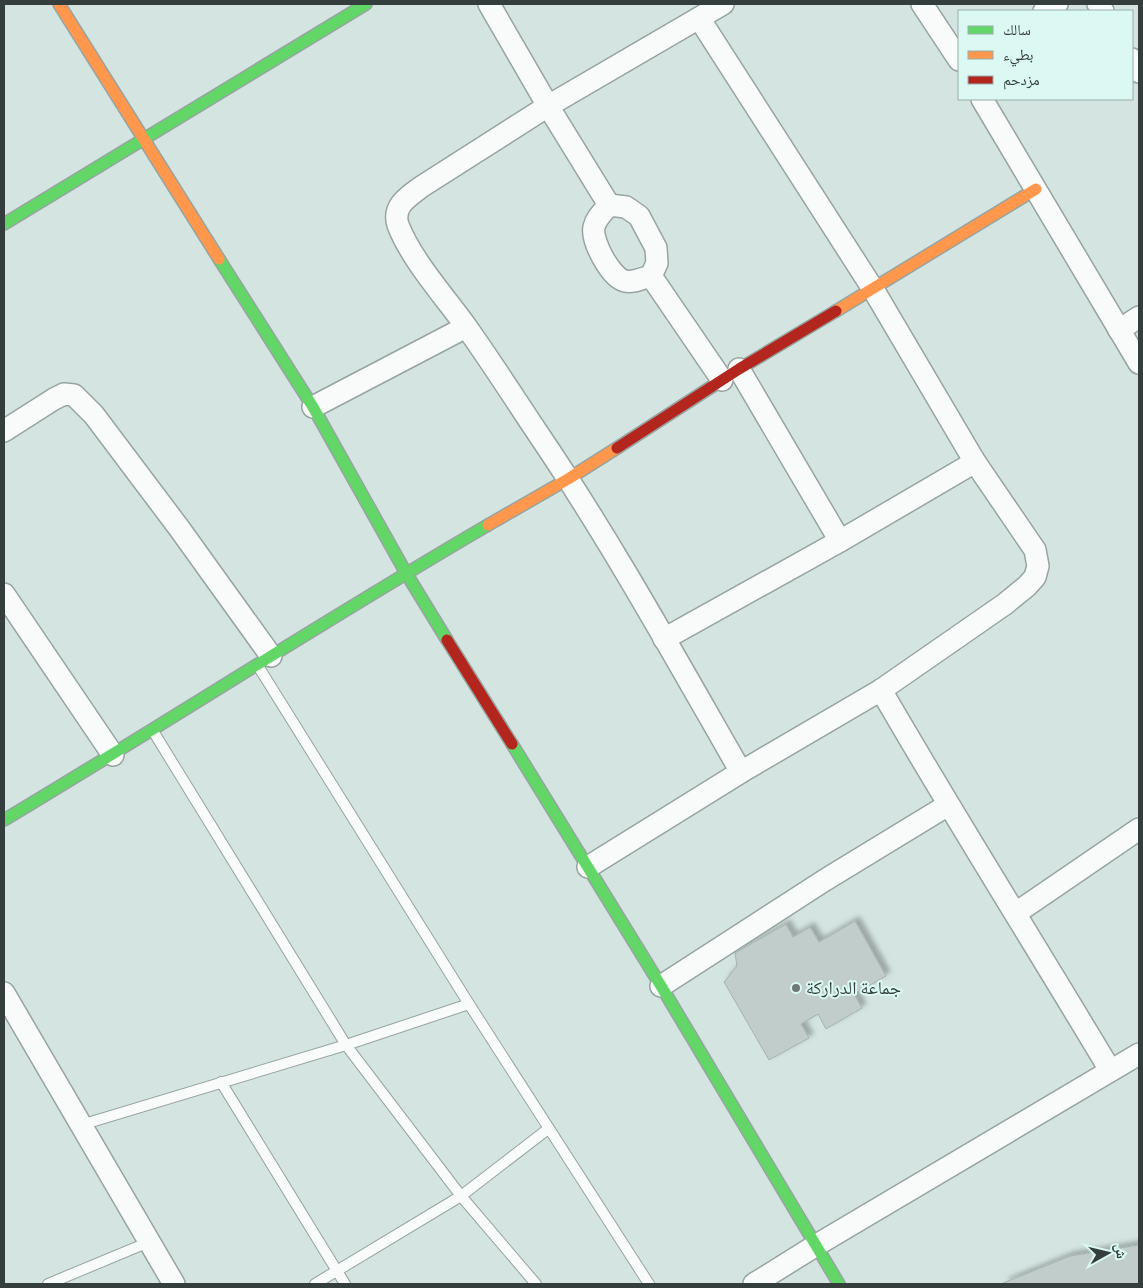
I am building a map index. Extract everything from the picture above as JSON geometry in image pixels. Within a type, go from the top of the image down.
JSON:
[{"type":"street","points":[[59,4],[313,407],[406,573],[661,986],[814,1246],[839,1284]]},
{"type":"street","points":[[4,224],[366,4]]},
{"type":"street","points":[[489,4],[548,106],[609,205]]},
{"type":"street","points":[[723,4],[548,106],[421,187],[402,202],[397,211],[398,224],[413,253],[466,327],[568,479],[741,772]]},
{"type":"street","points":[[922,4],[958,58]]},
{"type":"street","points":[[1046,10],[1057,4]]},
{"type":"street","points":[[588,867],[741,772],[881,690],[1005,604],[1035,578],[1038,566],[1034,550],[975,462],[873,289],[699,18]]},
{"type":"street","points":[[983,100],[1139,363]]},
{"type":"street","points":[[4,820],[113,755],[406,573],[568,479],[730,374],[1036,189]]},
{"type":"street","points":[[609,205],[626,207],[639,216],[656,248],[657,263],[651,276]]},
{"type":"street","points":[[609,205],[596,220],[593,238],[611,271],[619,279],[627,282],[651,276]]},
{"type":"street","points":[[651,276],[730,374],[840,541]]},
{"type":"street","points":[[1119,330],[1139,317]]},
{"type":"street","points":[[313,407],[466,327]]},
{"type":"street","points":[[4,431],[59,396],[69,394],[79,400],[94,415],[179,528],[265,661]]},
{"type":"street","points":[[664,639],[840,541],[975,462]]},
{"type":"street","points":[[4,594],[113,755]]},
{"type":"street","points":[[881,690],[948,805],[1016,913],[1110,1070]]},
{"type":"street","points":[[661,986],[834,875],[948,805]]},
{"type":"street","points":[[1016,913],[1139,829]]},
{"type":"street","points":[[4,993],[174,1284]]},
{"type":"street","points":[[754,1284],[814,1246],[1139,1054]]},
{"type":"lane","points":[[265,661],[469,1004],[649,1284]]},
{"type":"lane","points":[[153,730],[346,1045],[461,1196],[536,1284]]},
{"type":"lane","points":[[81,1125],[346,1045],[469,1004]]},
{"type":"lane","points":[[221,1082],[345,1284]]},
{"type":"lane","points":[[315,1284],[461,1196],[548,1129]]},
{"type":"lane","points":[[48,1284],[149,1242]]},
{"type":"building","name":"جماعة الدراركة","points":[[855,921],[886,976],[854,994],[862,1008],[826,1029],[818,1014],[801,1024],[809,1038],[769,1060],[724,982],[737,966],[735,953],[786,924],[793,937],[810,927],[819,942]]},
{"type":"building","points":[[1139,1245],[1139,1284],[1003,1283],[1070,1256]]},
{"type":"traffic: fast","points":[[4,224],[366,4]]},
{"type":"traffic: fast","points":[[219,259],[313,407],[406,573],[447,640]]},
{"type":"traffic: fast","points":[[4,820],[488,525]]},
{"type":"traffic: fast","points":[[512,744],[661,986],[839,1284]]},
{"type":"traffic: slow","points":[[59,4],[219,259]]},
{"type":"traffic: slow","points":[[836,311],[1036,189]]},
{"type":"traffic: slow","points":[[488,525],[568,479],[617,448]]},
{"type":"traffic: jam","points":[[617,448],[739,369],[836,311]]},
{"type":"traffic: jam","points":[[447,640],[512,744]]},
{"type":"place","name":"جماعة الدراركة","points":[[796,988]]}]
